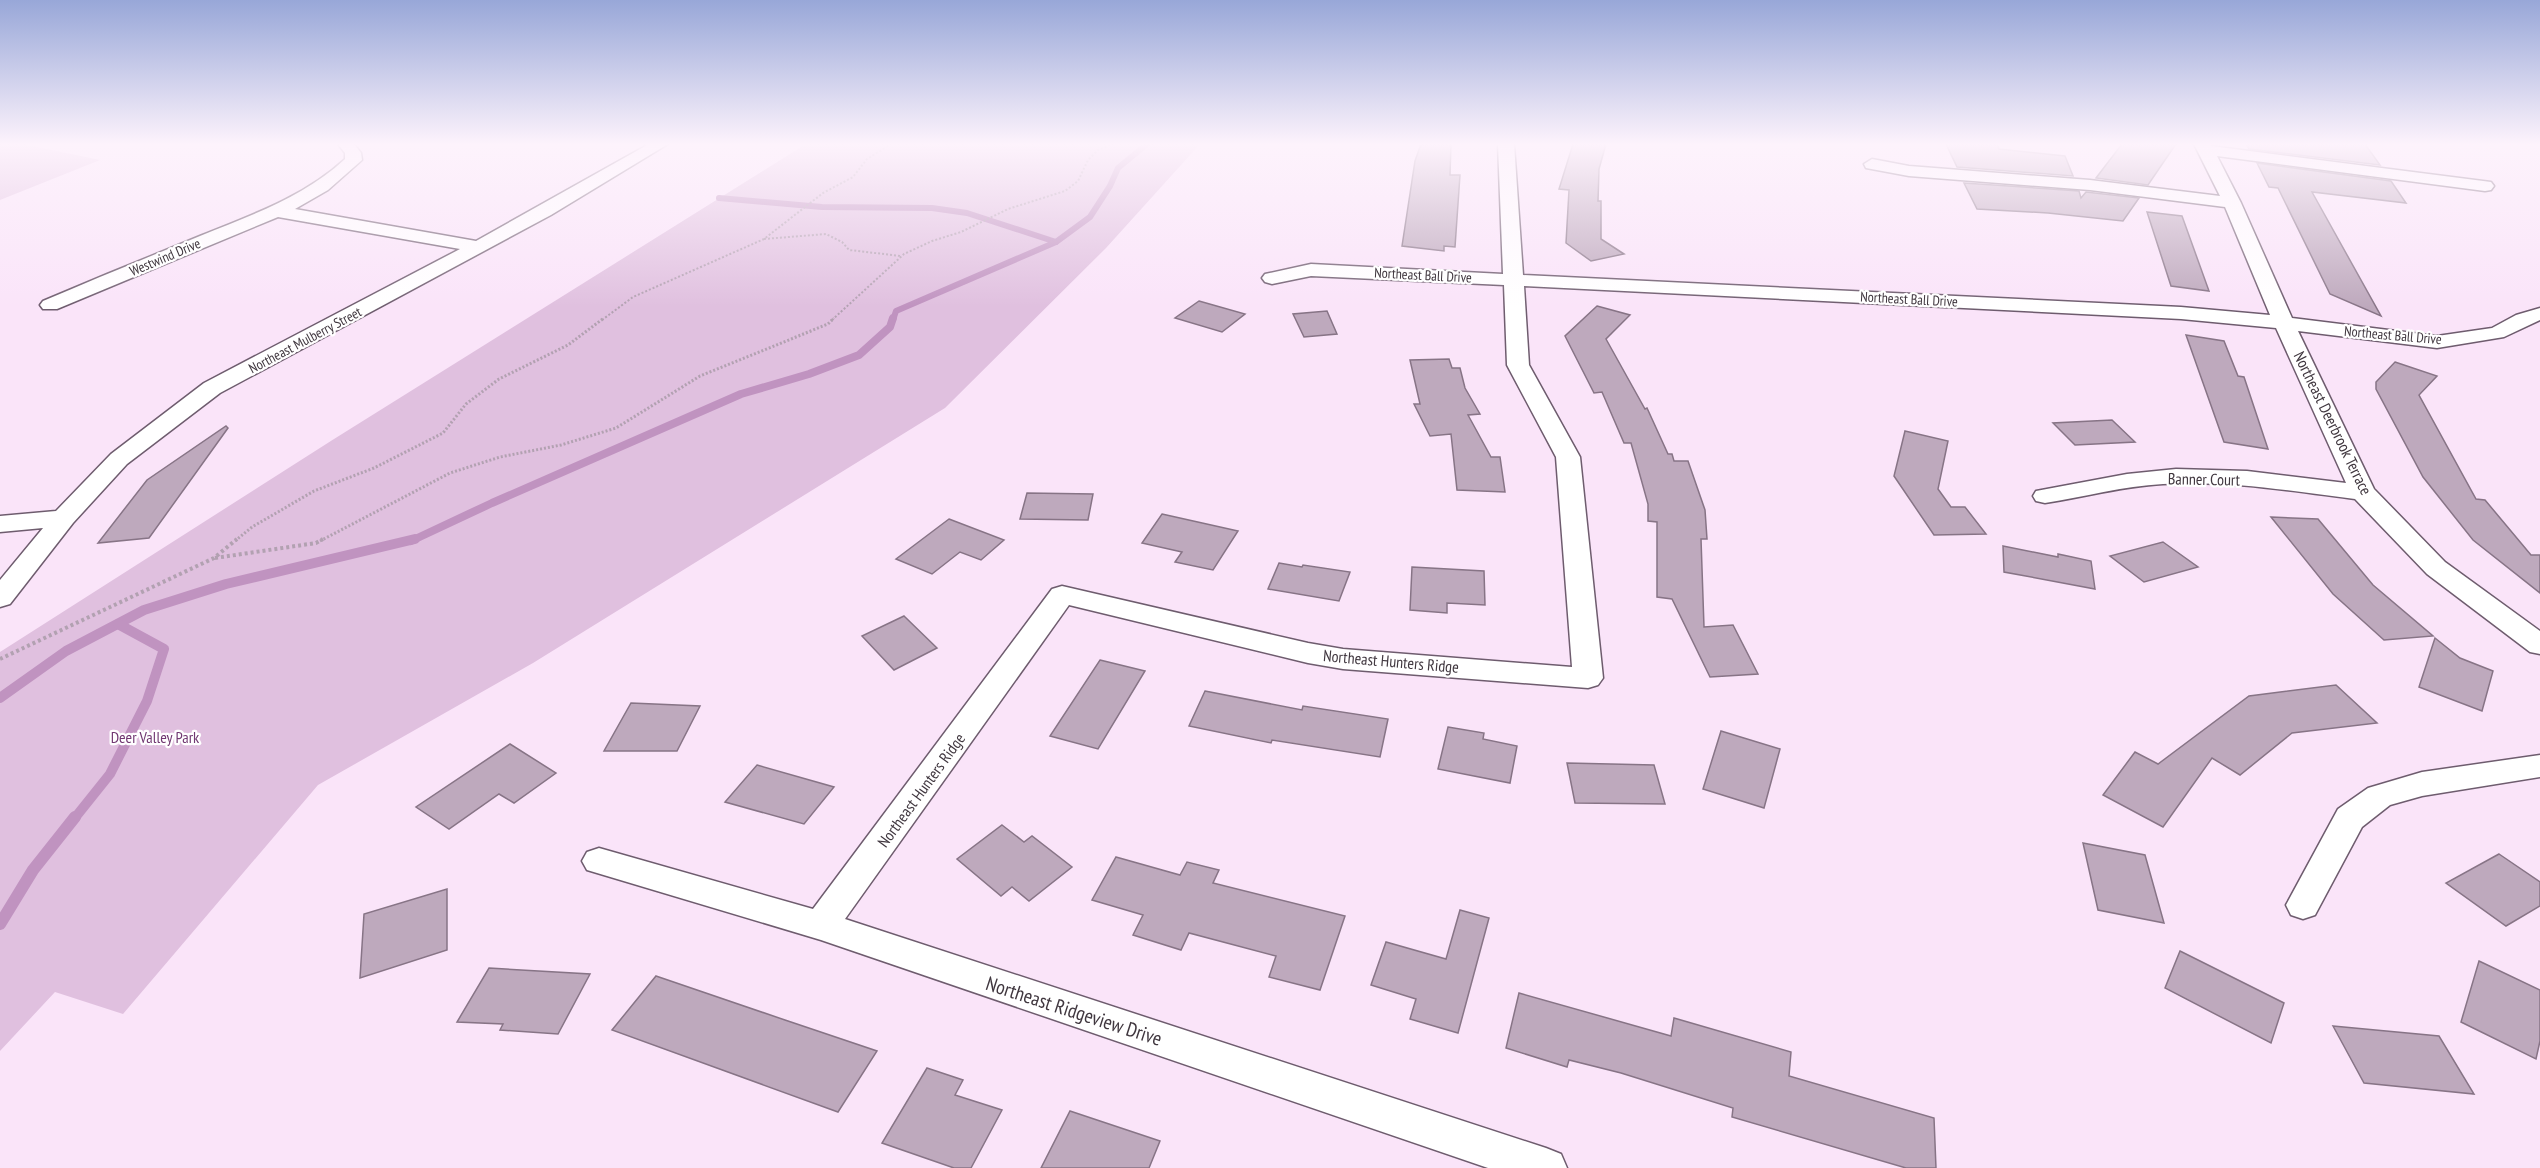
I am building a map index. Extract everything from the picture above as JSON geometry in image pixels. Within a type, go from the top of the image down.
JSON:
[{"type":"street","name":"Westwind Drive","points":[[50,305],[275,211],[298,199]]},
{"type":"street","name":"Northeast Mulberry Street","points":[[0,598],[63,518],[119,459],[212,388],[568,199]]},
{"type":"street","name":"Northeast Hunters Ridge","points":[[821,926],[1062,595],[1331,657],[1588,678],[1568,457],[1518,365],[1508,199]]},
{"type":"street","points":[[2196,199],[2232,203]]},
{"type":"street","name":"Northeast Deerbrook Terrace","points":[[2230,199],[2284,323],[2363,492],[2436,568],[2540,645]]},
{"type":"street","points":[[275,211],[479,247]]},
{"type":"street","name":"Northeast Ball Drive","points":[[1272,278],[1311,270],[2181,313],[2437,342],[2498,333],[2523,319],[2540,314]]},
{"type":"street","name":"Banner Court","points":[[2045,496],[2175,476],[2224,478],[2363,492]]},
{"type":"street","points":[[0,524],[63,518]]},
{"type":"street","points":[[2303,905],[2350,819],[2379,796],[2422,784],[2540,766]]},
{"type":"street","name":"Northeast Ridgeview Drive","points":[[599,861],[821,926],[1546,1168]]},
{"type":"path","points":[[0,659],[214,558],[252,527],[314,491],[374,468],[443,433],[466,404],[499,379],[568,345],[633,297],[764,239],[816,199]]},
{"type":"path","points":[[214,558],[316,543],[450,474],[500,457],[561,445],[616,428],[700,376],[828,324],[902,256],[998,214],[1043,199]]},
{"type":"path","points":[[764,239],[826,234],[842,242],[849,250],[902,256]]},
{"type":"green space","name":"Deer Valley Park","points":[[719,199],[1151,199],[1106,248],[945,408],[533,663],[318,785],[123,1014],[55,992],[0,1051],[0,652],[334,439]]},
{"type":"building","points":[[1409,199],[1458,199],[1455,247],[1444,246],[1444,251],[1402,246]]},
{"type":"building","points":[[1569,199],[1598,199],[1598,201],[1601,201],[1601,239],[1624,254],[1591,261],[1566,243]]},
{"type":"building","points":[[1972,199],[2139,199],[2123,221],[2048,213],[1977,209]]},
{"type":"building","points":[[2283,199],[2316,199],[2381,316],[2330,294]]},
{"type":"building","points":[[2368,199],[2403,199],[2406,203]]},
{"type":"building","points":[[2147,212],[2182,216],[2209,291],[2171,286]]},
{"type":"building","points":[[1199,301],[1245,314],[1222,332],[1175,318]]},
{"type":"building","points":[[1597,306],[1630,315],[1606,339],[1645,409],[1647,408],[1668,454],[1672,454],[1674,461],[1688,461],[1705,510],[1707,539],[1701,539],[1704,627],[1733,625],[1758,674],[1710,677],[1672,599],[1657,597],[1657,522],[1648,521],[1648,504],[1631,443],[1624,443],[1602,392],[1594,393],[1565,336]]},
{"type":"building","points":[[1327,311],[1337,334],[1304,337],[1293,314]]},
{"type":"building","points":[[2186,335],[2224,341],[2238,376],[2244,377],[2268,449],[2224,442]]},
{"type":"building","points":[[1449,359],[1452,368],[1460,368],[1465,388],[1480,414],[1468,415],[1491,457],[1500,457],[1505,492],[1457,490],[1451,434],[1430,436],[1414,404],[1420,404],[1410,360]]},
{"type":"building","points":[[2395,362],[2437,376],[2419,395],[2476,499],[2485,500],[2531,555],[2540,555],[2540,593],[2473,540],[2423,477],[2376,389],[2376,382]]},
{"type":"building","points":[[2112,420],[2135,442],[2075,445],[2053,423]]},
{"type":"building","points":[[226,426],[228,428],[149,538],[98,543],[147,480]]},
{"type":"building","points":[[1905,431],[1948,441],[1938,489],[1951,507],[1965,507],[1986,534],[1934,535],[1894,476]]},
{"type":"building","points":[[1027,493],[1093,494],[1088,520],[1020,519]]},
{"type":"building","points":[[1162,514],[1238,531],[1213,570],[1175,562],[1182,552],[1142,543]]},
{"type":"building","points":[[2271,517],[2318,519],[2373,585],[2433,636],[2384,640],[2333,594]]},
{"type":"building","points":[[949,519],[1004,540],[981,560],[960,552],[932,574],[896,559]]},
{"type":"building","points":[[2163,542],[2198,567],[2144,582],[2110,556]]},
{"type":"building","points":[[2003,546],[2091,561],[2095,589],[2004,572]]},
{"type":"building","points":[[1279,563],[1350,572],[1339,601],[1268,589]]},
{"type":"building","points":[[1412,567],[1484,571],[1485,605],[1447,603],[1447,613],[1410,610]]},
{"type":"building","points":[[904,616],[937,648],[894,670],[862,636]]},
{"type":"building","points":[[2435,638],[2460,658],[2493,671],[2482,711],[2419,687]]},
{"type":"building","points":[[1100,660],[1145,671],[1098,749],[1050,736]]},
{"type":"building","points":[[2336,685],[2377,723],[2292,733],[2240,775],[2212,758],[2163,827],[2103,795],[2135,752],[2158,764],[2249,696]]},
{"type":"building","points":[[1205,691],[1302,710],[1303,706],[1388,719],[1380,757],[1272,740],[1271,743],[1189,726]]},
{"type":"building","points":[[631,703],[700,706],[677,751],[604,751]]},
{"type":"building","points":[[1448,727],[1484,733],[1483,739],[1517,746],[1510,783],[1438,769]]},
{"type":"building","points":[[1721,731],[1780,749],[1764,808],[1703,789]]},
{"type":"building","points":[[510,744],[556,773],[514,803],[499,794],[449,829],[416,807]]},
{"type":"building","points":[[1567,763],[1654,765],[1665,804],[1575,803]]},
{"type":"building","points":[[757,765],[834,787],[804,824],[725,802]]},
{"type":"building","points":[[1002,825],[1024,842],[1032,836],[1072,867],[1029,901],[1012,887],[1001,896],[957,859]]},
{"type":"building","points":[[2083,843],[2145,855],[2164,923],[2098,910]]},
{"type":"building","points":[[2499,854],[2540,882],[2540,906],[2506,926],[2446,883]]},
{"type":"building","points":[[1116,857],[1180,875],[1187,862],[1219,870],[1213,883],[1345,916],[1320,990],[1269,977],[1276,956],[1189,933],[1181,950],[1133,935],[1143,915],[1092,900]]},
{"type":"building","points":[[447,889],[447,950],[360,978],[364,914]]},
{"type":"building","points":[[1460,910],[1489,918],[1458,1033],[1410,1019],[1416,999],[1371,985],[1386,942],[1446,959]]},
{"type":"building","points":[[2180,951],[2284,1003],[2271,1043],[2165,988]]},
{"type":"building","points":[[2479,961],[2540,990],[2540,1041],[2536,1059],[2461,1022]]},
{"type":"building","points":[[489,968],[590,974],[558,1034],[500,1030],[503,1024],[457,1022]]},
{"type":"building","points":[[656,976],[877,1051],[838,1112],[612,1030]]},
{"type":"building","points":[[1519,993],[1671,1036],[1674,1018],[1791,1052],[1789,1076],[1934,1118],[1936,1168],[1906,1168],[1732,1117],[1733,1108],[1621,1073],[1569,1060],[1567,1067],[1506,1048]]},
{"type":"building","points":[[2333,1026],[2439,1036],[2474,1094],[2364,1083]]},
{"type":"building","points":[[927,1068],[963,1080],[955,1095],[1002,1110],[971,1168],[954,1168],[882,1143]]},
{"type":"building","points":[[1070,1111],[1160,1141],[1149,1168],[1041,1168]]},
{"type":"waterway","points":[[725,199],[822,207],[932,208],[967,213],[1056,242]]},
{"type":"waterway","points":[[1056,242],[1090,217],[1102,199]]},
{"type":"waterway","points":[[893,320],[896,311],[1056,242]]},
{"type":"waterway","points":[[411,541],[741,394],[809,374],[859,355],[890,327],[893,318]]},
{"type":"waterway","points":[[0,698],[66,651],[144,610],[226,584],[415,539]]},
{"type":"waterway","points":[[74,819],[110,774],[147,701],[164,649],[118,624]]},
{"type":"waterway","points":[[0,924],[33,870],[75,817]]}]
